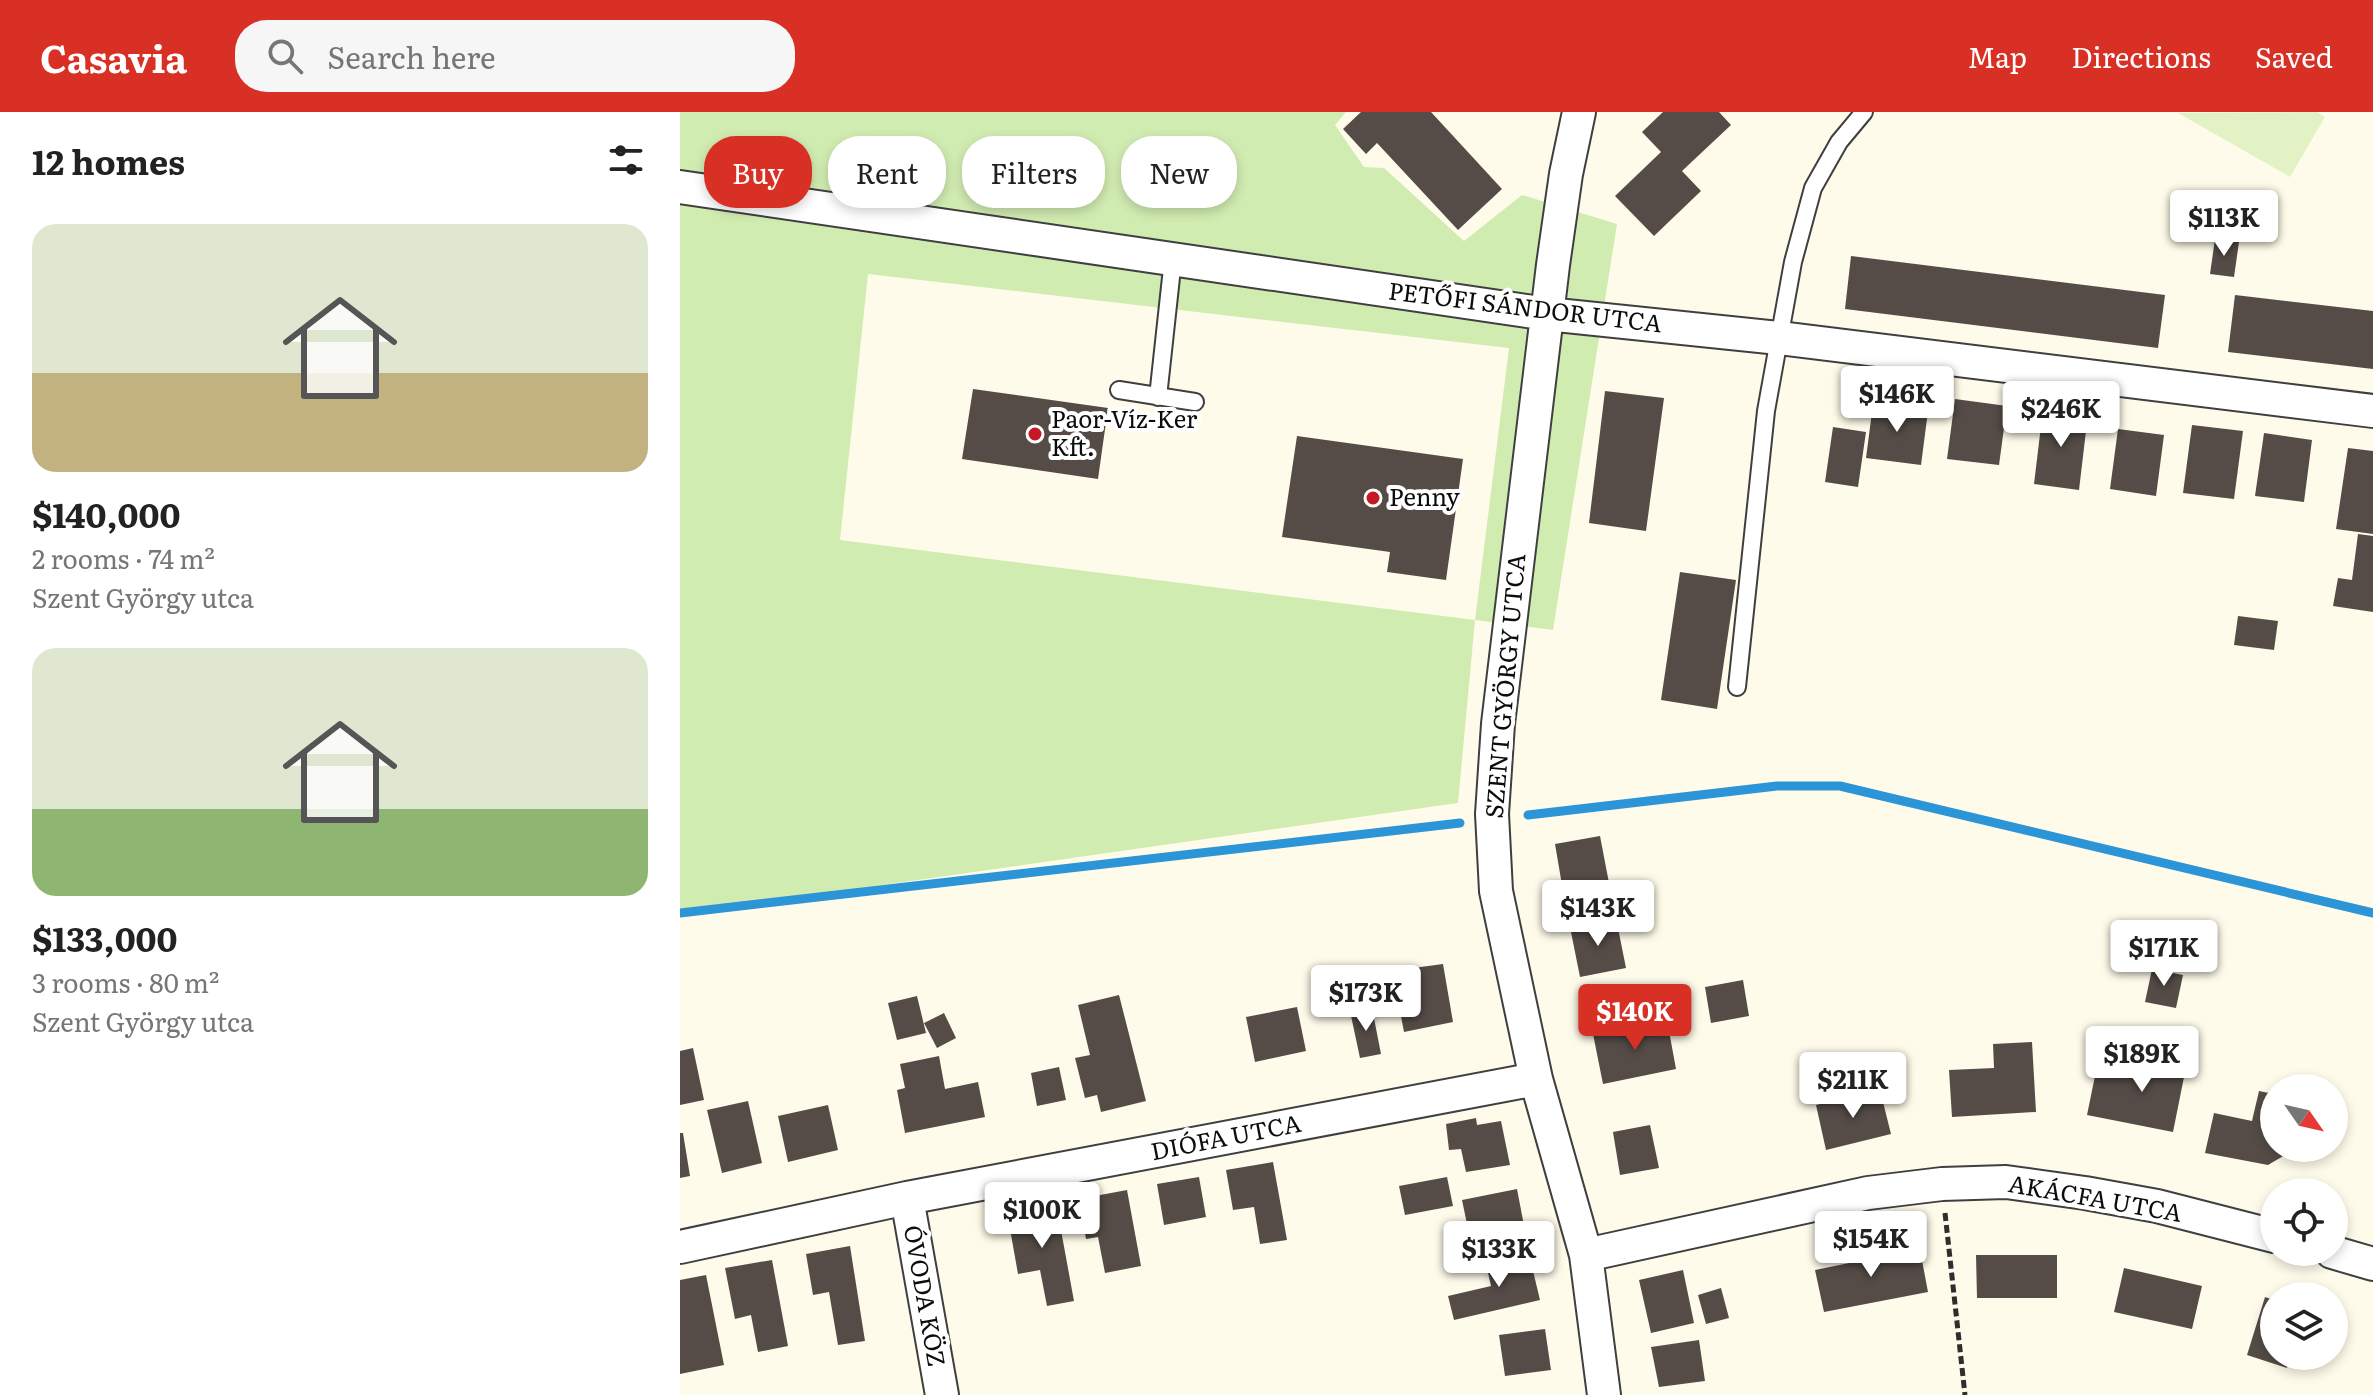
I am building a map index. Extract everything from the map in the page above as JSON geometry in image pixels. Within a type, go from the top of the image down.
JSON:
[{"type":"street","name":"SZENT GYÖRGY UTCA","points":[[1579,112],[1566,174],[1547,314],[1498,724],[1492,814],[1496,891],[1536,1079],[1586,1255],[1604,1395]]},
{"type":"street","name":"PETŐFI SÁNDOR UTCA","points":[[680,187],[1547,314],[1779,338],[2373,411]]},
{"type":"street","name":"DIÓFA UTCA","points":[[680,1247],[907,1198],[1536,1079]]},
{"type":"street","name":"AKÁCFA UTCA","points":[[1586,1255],[1868,1193],[1942,1184],[2006,1182],[2085,1193],[2157,1206],[2260,1232]]},
{"type":"street","name":"ÓVODA KÖZ","points":[[907,1198],[942,1395]]},
{"type":"street","points":[[2348,1257],[2373,1264]]},
{"type":"lane","points":[[1737,687],[1766,411],[1793,262],[1813,188],[1839,142],[1864,112]]},
{"type":"lane","points":[[1158,397],[1173,259]]},
{"type":"lane","points":[[1119,390],[1195,402]]},
{"type":"path","points":[[1942,1184],[1965,1395]]},
{"type":"green space","points":[[680,112],[1346,112],[1335,125],[1364,167],[1384,168],[1464,241],[1522,195],[1617,224],[1553,630],[1475,620],[1458,803],[680,914]],"holes":[[[868,274],[1509,348],[1475,620],[840,540]]]},
{"type":"green space","points":[[2317,112],[2325,117],[2290,177],[2178,113]]},
{"type":"building","points":[[1361,112],[1431,112],[1502,189],[1458,230],[1377,143],[1366,154],[1343,129]]},
{"type":"building","points":[[1663,112],[1719,112],[1731,125],[1682,171],[1701,191],[1654,236],[1615,196],[1661,152],[1642,132]]},
{"type":"building","points":[[2215,239],[2239,242],[2234,277],[2210,274]]},
{"type":"building","points":[[1851,256],[2165,295],[2158,348],[1845,309]]},
{"type":"building","points":[[2235,295],[2373,311],[2373,369],[2228,352]]},
{"type":"building","name":"Paor-Víz-Ker Kft.","points":[[973,389],[1108,408],[1098,479],[962,459]]},
{"type":"building","points":[[1605,391],[1664,398],[1646,531],[1589,523]]},
{"type":"building","points":[[1955,399],[2007,406],[1999,465],[1947,459]]},
{"type":"building","points":[[1873,404],[1928,411],[1921,465],[1866,458]]},
{"type":"building","points":[[2043,409],[2088,414],[2079,490],[2034,484]]},
{"type":"building","points":[[2192,425],[2243,431],[2234,499],[2183,493]]},
{"type":"building","points":[[1833,427],[1866,432],[1858,487],[1825,482]]},
{"type":"building","points":[[2118,429],[2164,435],[2156,496],[2110,489]]},
{"type":"building","points":[[2264,433],[2312,440],[2304,502],[2255,496]]},
{"type":"building","name":"Penny","points":[[1297,436],[1463,459],[1446,580],[1387,572],[1390,552],[1282,537]]},
{"type":"building","points":[[2348,448],[2373,451],[2373,534],[2336,529]]},
{"type":"building","points":[[2358,534],[2373,536],[2373,612],[2333,606],[2338,578],[2352,580]]},
{"type":"building","points":[[1680,572],[1736,580],[1717,709],[1661,700]]},
{"type":"building","points":[[2238,616],[2278,621],[2274,650],[2234,645]]},
{"type":"building","points":[[1600,836],[1609,883],[1563,891],[1555,844]]},
{"type":"building","points":[[1616,918],[1626,968],[1580,977],[1570,927]]},
{"type":"building","points":[[1443,964],[1453,1022],[1404,1032],[1396,990],[1409,988],[1406,969]]},
{"type":"building","points":[[2152,969],[2183,975],[2176,1008],[2145,1002]]},
{"type":"building","points":[[1743,980],[1749,1016],[1711,1023],[1705,987]]},
{"type":"building","points":[[1119,995],[1146,1101],[1101,1112],[1097,1095],[1085,1098],[1075,1058],[1090,1055],[1078,1005]]},
{"type":"building","points":[[917,996],[926,1033],[897,1040],[888,1003]]},
{"type":"building","points":[[1297,1007],[1306,1051],[1255,1062],[1246,1017]]},
{"type":"building","points":[[1372,1008],[1381,1054],[1360,1058],[1350,1011]]},
{"type":"building","points":[[944,1013],[956,1038],[937,1048],[924,1023]]},
{"type":"building","points":[[1667,1020],[1676,1069],[1603,1084],[1593,1034]]},
{"type":"building","points":[[2032,1042],[2036,1112],[1952,1117],[1949,1070],[1994,1068],[1993,1044]]},
{"type":"building","points":[[693,1048],[704,1100],[680,1105],[680,1051]]},
{"type":"building","points":[[2153,1050],[2188,1057],[2173,1132],[2087,1115],[2096,1071],[2147,1081]]},
{"type":"building","points":[[939,1056],[945,1089],[978,1082],[985,1117],[905,1133],[897,1090],[905,1088],[900,1064]]},
{"type":"building","points":[[1059,1067],[1066,1100],[1037,1106],[1031,1073]]},
{"type":"building","points":[[1880,1090],[1891,1134],[1826,1150],[1816,1105]]},
{"type":"building","points":[[2260,1091],[2260,1162],[2273,1162],[2268,1165],[2205,1153],[2214,1113],[2252,1121]]},
{"type":"building","points":[[748,1101],[762,1163],[722,1173],[707,1110]]},
{"type":"building","points":[[828,1105],[838,1150],[788,1162],[778,1116]]},
{"type":"building","points":[[1476,1118],[1477,1125],[1501,1121],[1510,1165],[1466,1172],[1461,1149],[1449,1150],[1446,1124]]},
{"type":"building","points":[[1650,1125],[1659,1168],[1620,1175],[1613,1132]]},
{"type":"building","points":[[680,1133],[683,1133],[690,1176],[680,1178]]},
{"type":"building","points":[[1273,1162],[1287,1240],[1260,1244],[1254,1207],[1233,1210],[1226,1170]]},
{"type":"building","points":[[1199,1177],[1206,1217],[1164,1225],[1157,1184]]},
{"type":"building","points":[[1447,1177],[1453,1206],[1405,1215],[1399,1186]]},
{"type":"building","points":[[1517,1189],[1526,1236],[1472,1248],[1462,1200]]},
{"type":"building","points":[[1127,1190],[1141,1266],[1105,1273],[1098,1237],[1086,1239],[1079,1199]]},
{"type":"building","points":[[1056,1203],[1074,1301],[1047,1306],[1040,1270],[1018,1274],[1007,1212]]},
{"type":"building","points":[[1895,1244],[1897,1259],[1921,1255],[1928,1292],[1824,1312],[1815,1270],[1864,1260],[1862,1250]]},
{"type":"building","points":[[850,1246],[865,1341],[838,1345],[829,1292],[813,1295],[806,1254]]},
{"type":"building","points":[[1529,1254],[1540,1300],[1454,1320],[1448,1296],[1491,1286],[1486,1264]]},
{"type":"building","points":[[1976,1255],[2057,1255],[2057,1298],[1977,1298]]},
{"type":"building","points":[[772,1260],[788,1346],[758,1352],[751,1315],[735,1319],[725,1268]]},
{"type":"building","points":[[2124,1268],[2202,1286],[2192,1329],[2114,1312]]},
{"type":"building","points":[[1683,1270],[1694,1323],[1651,1333],[1639,1280]]},
{"type":"building","points":[[706,1275],[724,1365],[680,1374],[680,1280]]},
{"type":"building","points":[[1721,1288],[1729,1318],[1706,1324],[1698,1295]]},
{"type":"building","points":[[2260,1313],[2260,1359],[2247,1355]]},
{"type":"building","points":[[1545,1329],[1551,1370],[1505,1376],[1499,1335]]},
{"type":"building","points":[[1699,1340],[1705,1381],[1659,1387],[1651,1347]]},
{"type":"waterway","points":[[1528,815],[1777,786],[1840,786],[2373,913]]},
{"type":"waterway","points":[[680,913],[1460,823]]},
{"type":"place","name":"Paor-Víz-Ker Kft.","points":[[1035,434]]},
{"type":"place","name":"Penny","points":[[1373,498]]}]
